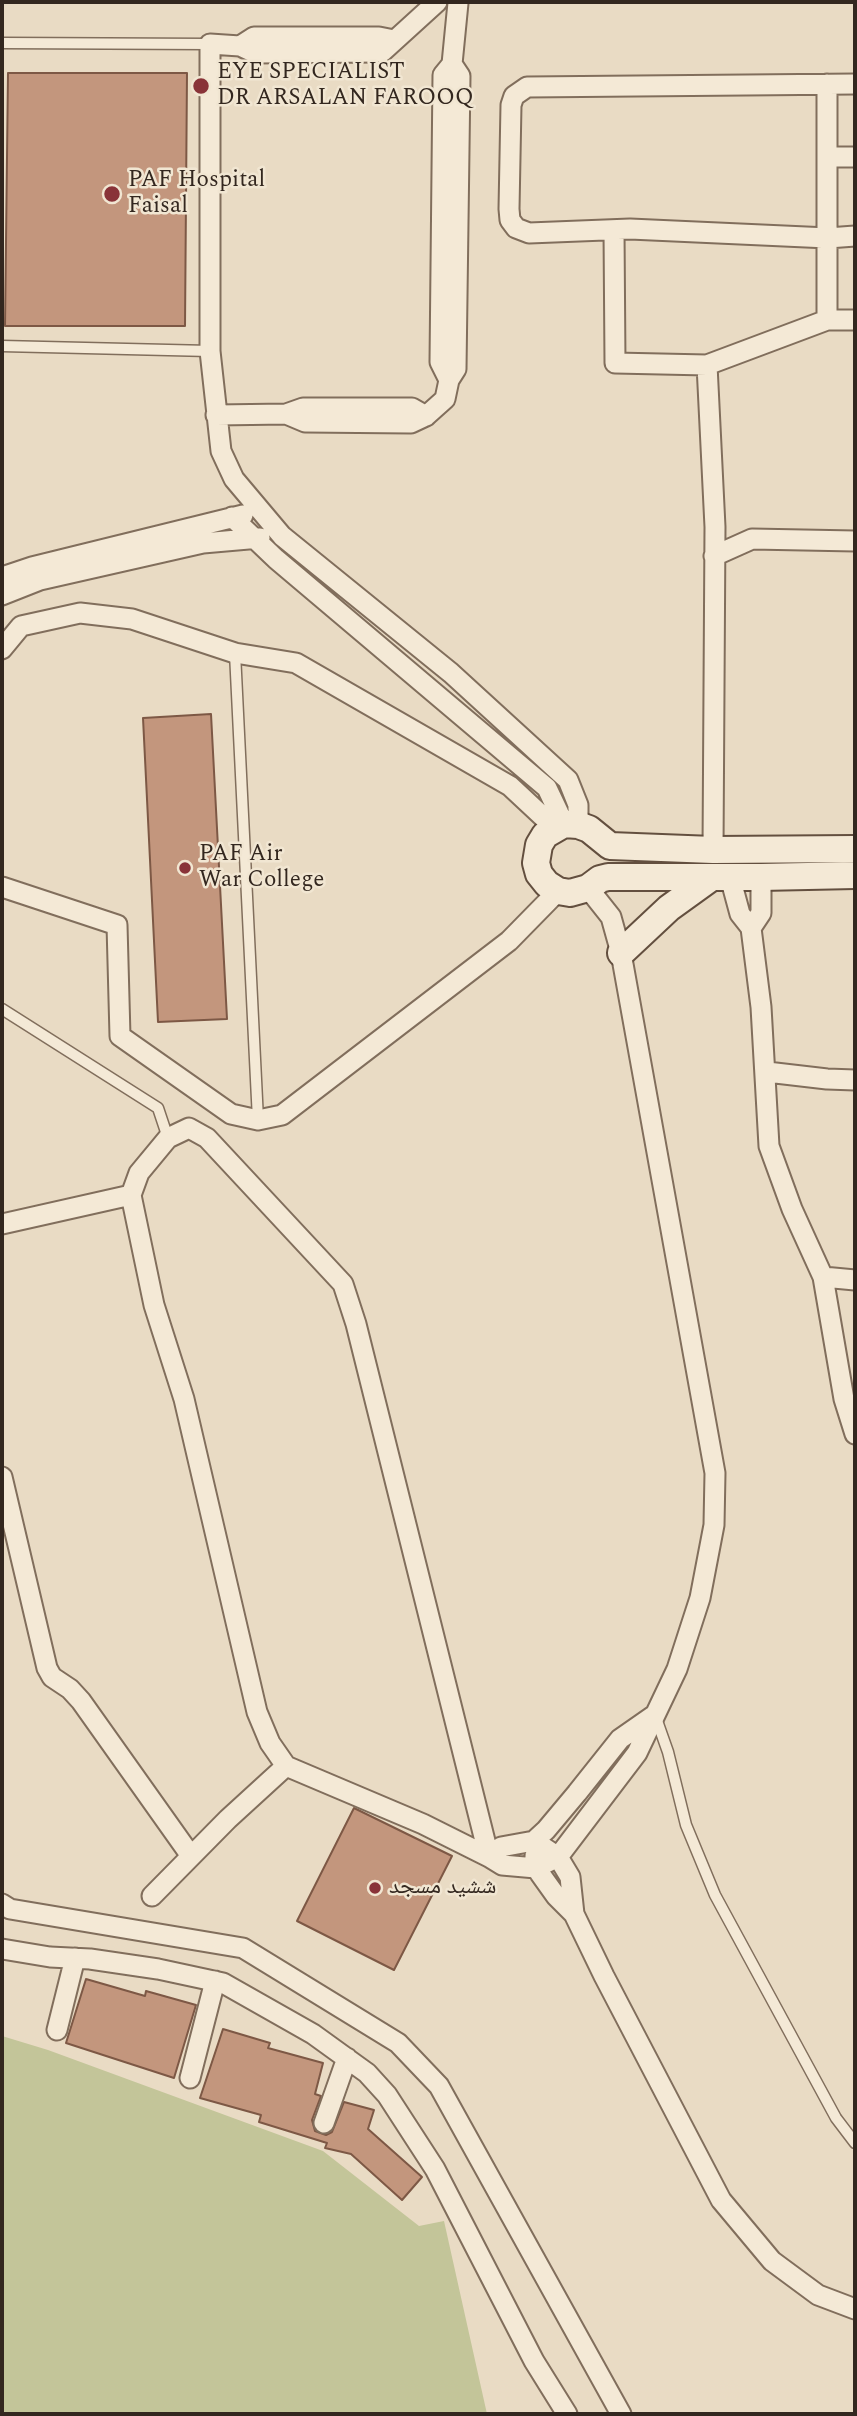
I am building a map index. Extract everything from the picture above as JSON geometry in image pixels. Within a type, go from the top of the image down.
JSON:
[{"type":"street","points":[[2,649],[21,626],[80,613],[132,619],[235,653],[296,663],[510,786],[566,825],[589,829],[610,846],[713,850],[844,849],[845,875],[608,877],[578,892],[558,891],[547,884],[539,874],[536,863],[539,845],[545,835],[566,825],[578,805],[568,780],[451,673],[282,536],[234,479],[221,451],[210,351],[210,44],[240,46],[254,37],[379,37],[394,40],[438,2]]},
{"type":"street","points":[[216,415],[286,414],[303,408],[412,408],[426,416],[445,399],[449,380],[440,362],[443,75],[452,64],[457,2],[475,2]]},
{"type":"street","points":[[855,83],[527,87],[514,96],[511,106],[509,208],[510,220],[516,229],[528,233],[630,229],[855,236]]},
{"type":"street","points":[[827,84],[827,320]]},
{"type":"street","points":[[827,157],[855,157]]},
{"type":"street","points":[[614,230],[615,363],[707,365],[827,320],[855,320]]},
{"type":"street","points":[[707,365],[714,556],[713,850]]},
{"type":"street","points":[[2,577],[232,517],[261,512]]},
{"type":"street","points":[[232,517],[253,539],[547,788],[566,825]]},
{"type":"street","points":[[2,595],[40,580],[189,546],[282,536]]},
{"type":"street","points":[[714,556],[752,539],[855,541]]},
{"type":"street","points":[[721,877],[740,915],[751,928],[766,1072],[769,1146],[792,1209],[823,1277],[845,1399],[855,1434]]},
{"type":"street","points":[[621,953],[669,908],[721,877]]},
{"type":"street","points":[[751,928],[761,913],[761,877]]},
{"type":"street","points":[[2,887],[117,925],[120,1036],[231,1114],[258,1120],[282,1115],[509,941],[558,891]]},
{"type":"street","points":[[489,1857],[356,1324],[343,1284],[207,1138],[189,1128],[169,1138],[139,1173],[131,1195],[154,1305],[184,1399],[257,1712],[270,1743],[286,1766],[423,1824],[502,1866],[536,1868],[558,1857],[637,1753],[677,1669],[700,1598],[714,1525],[715,1472],[621,953],[611,917],[589,888]]},
{"type":"street","points":[[766,1072],[855,1080]]},
{"type":"street","points":[[2,1224],[131,1195]]},
{"type":"street","points":[[823,1277],[855,1280]]},
{"type":"street","points":[[2,1477],[47,1668],[52,1677],[70,1689],[81,1701],[191,1856]]},
{"type":"street","points":[[489,1857],[501,1847],[534,1841],[620,1739],[655,1715]]},
{"type":"street","points":[[152,1896],[286,1766]]},
{"type":"street","points":[[534,1841],[558,1857],[570,1877],[574,1914]]},
{"type":"street","points":[[534,1841],[536,1868],[556,1896],[574,1914],[721,2200],[772,2261],[818,2295],[855,2309]]},
{"type":"street","points":[[2,1904],[10,1909],[243,1948],[398,2043],[439,2086],[621,2414]]},
{"type":"street","points":[[2,1949],[158,1969],[215,1981],[262,2003],[313,2034],[367,2073],[387,2095],[435,2169],[534,2361],[567,2414]]},
{"type":"street","points":[[57,2030],[75,1958]]},
{"type":"street","points":[[190,2078],[215,1981]]},
{"type":"street","points":[[324,2123],[347,2058]]},
{"type":"lane","points":[[2,43],[210,44]]},
{"type":"lane","points":[[2,346],[210,351]]},
{"type":"lane","points":[[2,636],[21,626]]},
{"type":"lane","points":[[235,653],[258,1120]]},
{"type":"lane","points":[[2,1009],[158,1108],[169,1138]]},
{"type":"lane","points":[[655,1715],[668,1752],[686,1825],[715,1895],[836,2118],[855,2143]]},
{"type":"green space","points":[[2,2036],[48,2050],[323,2151],[419,2226],[444,2221],[487,2414],[2,2414]]},
{"type":"building","points":[[8,73],[187,73],[185,326],[5,326]]},
{"type":"building","name":"PAF Air War College","points":[[211,714],[227,1019],[158,1022],[143,718]]},
{"type":"building","name":"ششید مسجد","points":[[354,1808],[452,1856],[394,1970],[297,1921]]},
{"type":"building","points":[[86,1979],[145,1996],[146,1991],[196,2005],[174,2078],[66,2043]]},
{"type":"building","points":[[223,2029],[270,2043],[268,2048],[323,2063],[315,2094],[321,2096],[312,2120],[315,2131],[326,2135],[332,2132],[344,2102],[374,2110],[368,2129],[422,2177],[402,2200],[351,2154],[325,2148],[327,2143],[259,2122],[261,2115],[200,2098]]},
{"type":"place","name":"EYE SPECIALIST DR ARSALAN FAROOQ","points":[[201,86]]},
{"type":"place","name":"PAF Hospital Faisal","points":[[112,194]]},
{"type":"place","name":"PAF Air War College","points":[[185,868]]},
{"type":"place","name":"ششید مسجد","points":[[375,1888]]}]
